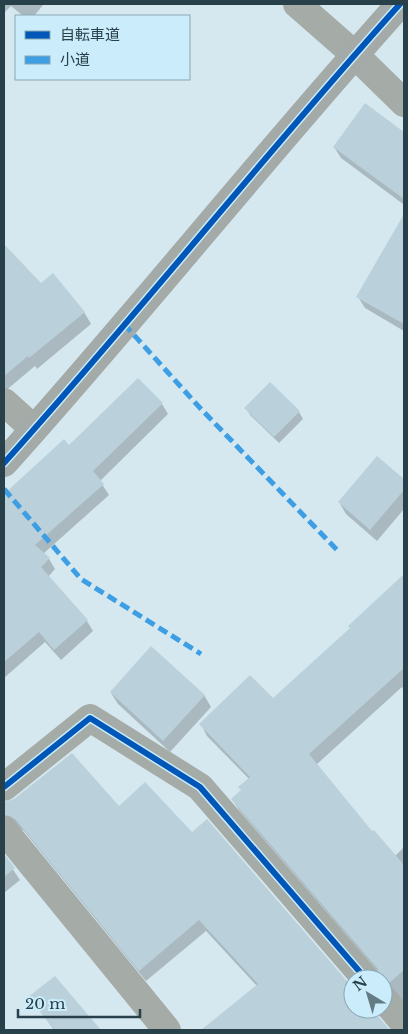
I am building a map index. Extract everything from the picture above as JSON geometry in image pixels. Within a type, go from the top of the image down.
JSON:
[{"type":"street","points":[[298,4],[404,102]]},
{"type":"street","points":[[4,462],[354,54],[400,4]]},
{"type":"street","points":[[4,402],[34,429]]},
{"type":"street","points":[[4,787],[90,718],[200,787],[357,969]]},
{"type":"street","points":[[4,830],[167,1030]]},
{"type":"street","points":[[393,1010],[404,1023]]},
{"type":"building","points":[[365,103],[404,132],[404,199],[333,147]]},
{"type":"building","points":[[404,214],[404,324],[356,297]]},
{"type":"building","points":[[4,244],[41,283],[53,273],[85,312],[4,376]]},
{"type":"building","points":[[138,378],[163,403],[93,471],[104,484],[35,545],[50,558],[41,567],[88,620],[54,650],[39,632],[4,662],[4,494],[64,439],[69,445]]},
{"type":"building","points":[[270,382],[300,411],[274,437],[244,408]]},
{"type":"building","points":[[377,456],[404,479],[404,490],[370,530],[338,502]]},
{"type":"building","points":[[404,574],[404,668],[309,754],[372,831],[374,830],[404,865],[404,970],[393,980],[393,969],[378,969],[231,799],[241,790],[238,787],[250,777],[199,724],[250,675],[273,698],[350,628],[348,626]]},
{"type":"building","points":[[151,646],[205,695],[163,741],[110,692]]},
{"type":"building","points":[[72,753],[119,806],[145,782],[192,832],[207,819],[343,976],[343,1019],[381,1019],[390,1030],[201,1030],[258,984],[199,920],[139,971],[16,820],[4,815],[4,802],[14,799]]},
{"type":"building","points":[[4,854],[15,868],[4,877]]},
{"type":"building","points":[[55,976],[101,1030],[55,1030],[28,997]]},
{"type":"marked path","points":[[124,324],[201,409],[339,552]]},
{"type":"marked path","points":[[4,489],[81,579],[201,654]]},
{"type":"cycle path","points":[[4,463],[400,4]]},
{"type":"cycle path","points":[[4,787],[90,718],[200,787],[357,969]]}]
